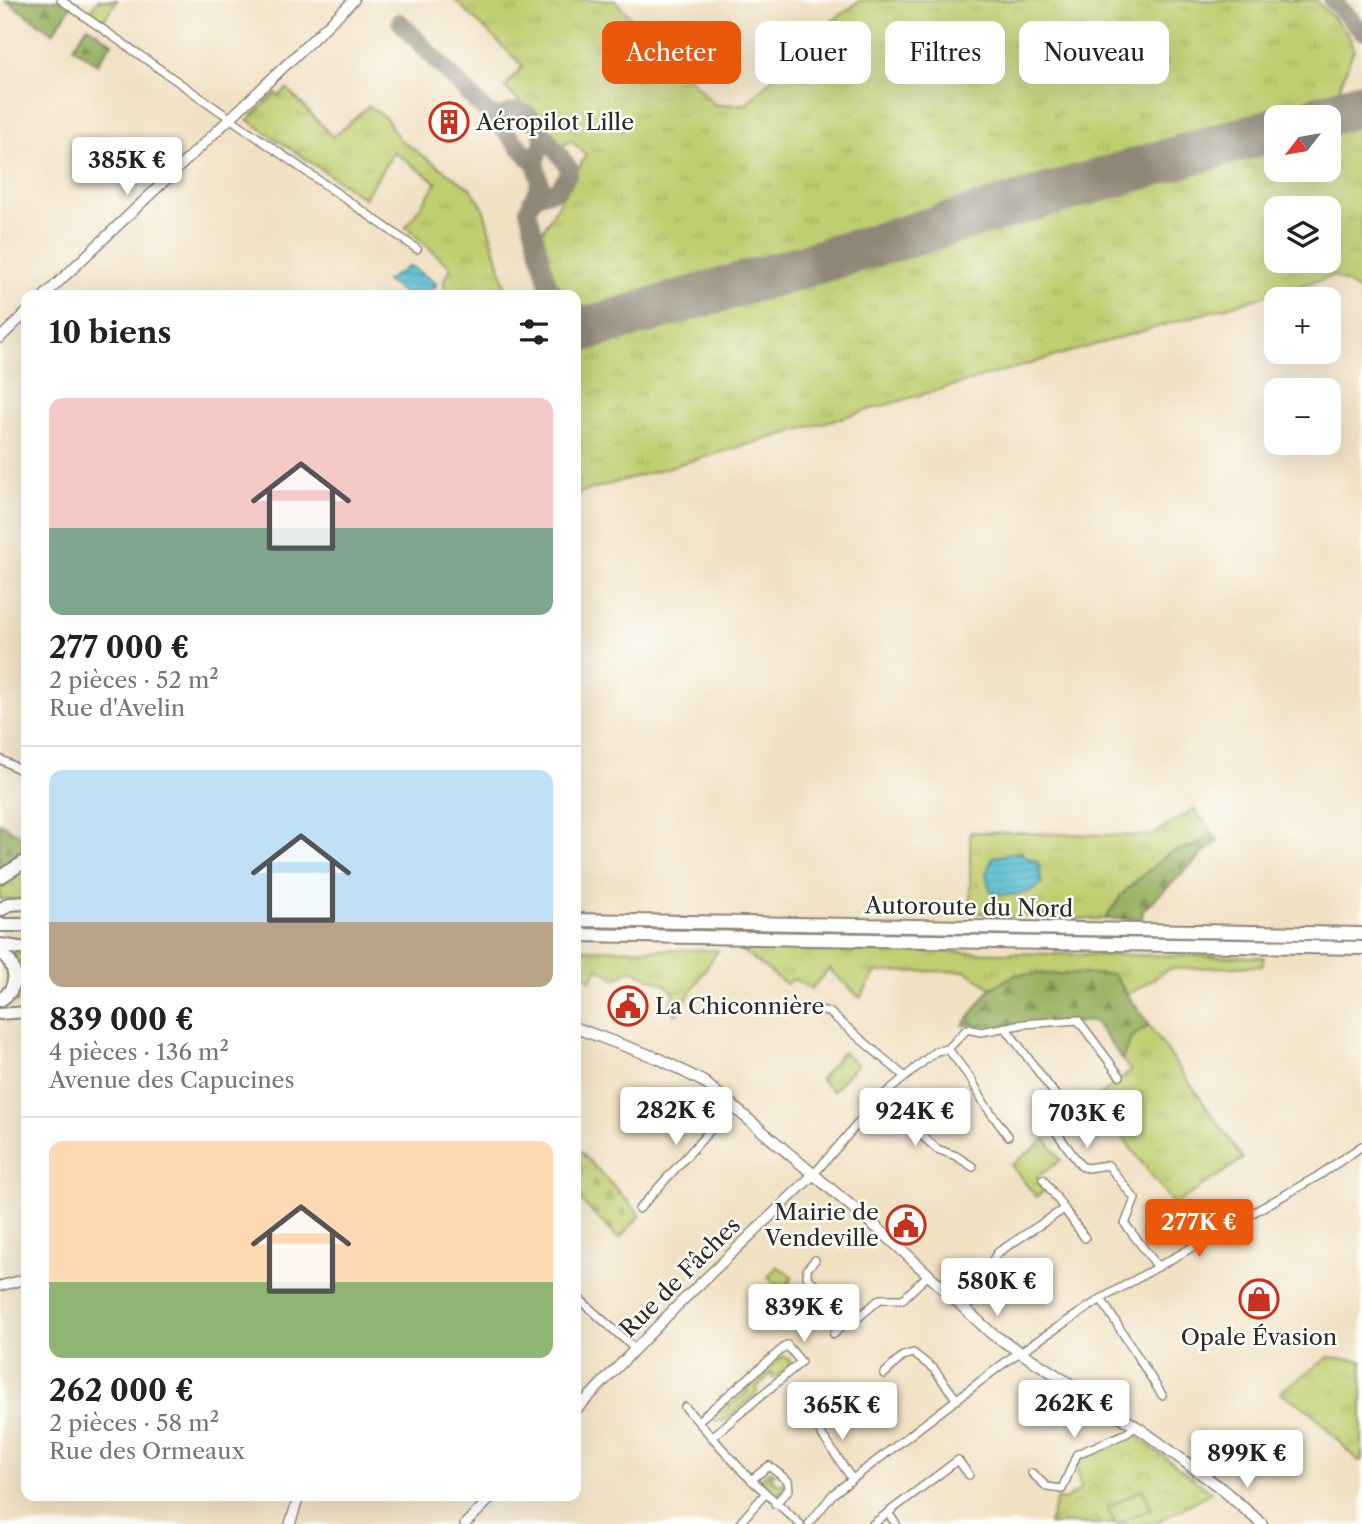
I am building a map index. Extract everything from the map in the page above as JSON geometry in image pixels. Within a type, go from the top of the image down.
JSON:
[{"type":"highway","points":[[0,877],[21,864]]},
{"type":"highway","points":[[1,909],[9,904],[21,903]]},
{"type":"highway","points":[[1,909],[21,909]]},
{"type":"highway","name":"Autoroute du Nord","points":[[581,920],[1362,934]]},
{"type":"highway","points":[[0,925],[21,925]]},
{"type":"highway","name":"Autoroute du Nord","points":[[581,935],[1362,948]]},
{"type":"highway","points":[[0,945],[21,948]]},
{"type":"highway","points":[[0,952],[9,960],[15,979],[11,991],[0,1000]]},
{"type":"main road","points":[[0,1008],[21,1006]]},
{"type":"main road","points":[[0,1014],[21,1012]]},
{"type":"main road","points":[[581,1030],[679,1067],[734,1104],[929,1274],[992,1334],[1136,1426],[1213,1482],[1261,1523]]},
{"type":"street","points":[[61,0],[417,249]]},
{"type":"street","points":[[50,290],[355,0]]},
{"type":"street","points":[[0,338],[21,318]]},
{"type":"street","points":[[0,759],[21,770]]},
{"type":"street","points":[[808,1008],[829,1012],[904,1076]]},
{"type":"street","points":[[814,1174],[880,1098],[938,1050],[948,1049],[967,1029],[981,1032],[1078,1020],[1120,1076]]},
{"type":"street","points":[[1005,1027],[1057,1097],[1049,1122],[1081,1166],[1087,1168],[1108,1165],[1135,1199],[1125,1224],[1158,1267]]},
{"type":"street","points":[[948,1049],[974,1082],[982,1100],[1008,1136]]},
{"type":"street","points":[[880,1098],[937,1149],[956,1156],[973,1167]]},
{"type":"street","points":[[639,1209],[734,1104]]},
{"type":"street","points":[[809,1524],[828,1499],[852,1479],[1020,1352],[1101,1299],[1334,1167],[1362,1146]]},
{"type":"street","name":"Rue de Fâches","points":[[581,1405],[814,1174]]},
{"type":"street","points":[[1043,1180],[1085,1238]]},
{"type":"street","points":[[957,1302],[985,1274],[997,1253],[1064,1209]]},
{"type":"street","points":[[815,1260],[807,1269],[807,1277],[849,1318]]},
{"type":"street","points":[[834,1334],[849,1318],[859,1317],[880,1299],[903,1299],[929,1274]]},
{"type":"street","points":[[0,1280],[21,1275]]},
{"type":"street","points":[[0,1286],[21,1280]]},
{"type":"street","points":[[1101,1299],[1162,1395]]},
{"type":"street","points":[[581,1300],[635,1349]]},
{"type":"street","points":[[698,1421],[787,1345],[801,1362],[712,1437]]},
{"type":"street","points":[[884,1374],[903,1356],[913,1353],[934,1369],[957,1400]]},
{"type":"street","points":[[685,1407],[751,1480],[800,1524]]},
{"type":"street","points":[[811,1419],[852,1479]]},
{"type":"street","points":[[1032,1473],[1047,1487],[1062,1489],[1077,1454],[1127,1433],[1136,1426]]},
{"type":"street","points":[[873,1524],[958,1460],[969,1475]]},
{"type":"street","points":[[751,1480],[765,1467],[775,1468],[790,1487],[775,1504]]},
{"type":"street","points":[[739,1524],[765,1494]]},
{"type":"street","points":[[290,1524],[297,1501]]},
{"type":"street","points":[[465,1524],[488,1501]]},
{"type":"street","points":[[888,1513],[896,1524]]},
{"type":"green space","points":[[5,0],[68,0],[73,3],[53,33]]},
{"type":"green space","points":[[98,0],[117,0],[101,24],[88,14]]},
{"type":"green space","points":[[455,0],[614,0],[634,21],[602,21],[602,84],[695,84],[715,105],[746,104],[767,84],[871,84],[871,21],[832,21],[861,0],[1316,0],[1348,34],[1354,49],[1339,89],[1331,100],[1314,105],[1264,105],[1264,119],[591,313],[581,305],[581,290],[563,290],[555,281],[541,234],[586,155],[571,140],[562,147],[505,87],[523,66]]},
{"type":"green space","points":[[88,26],[112,43],[97,64],[73,47]]},
{"type":"green space","points":[[287,89],[333,137],[369,106],[386,118],[399,139],[471,189],[483,207],[506,290],[444,290],[444,280],[451,268],[406,227],[437,183],[394,152],[364,198],[248,120],[276,93],[279,96]]},
{"type":"green space","points":[[1362,120],[1362,292],[1334,276],[1296,287],[1264,287],[1264,296],[581,493],[581,347],[1264,148],[1264,182],[1341,182],[1341,126]]},
{"type":"green space","points":[[1194,809],[1213,833],[1195,846],[1169,853],[1123,893],[1105,919],[1064,919],[1041,915],[986,919],[985,913],[970,912],[970,832],[1151,836]]},
{"type":"green space","points":[[0,823],[21,836],[21,855],[0,868]]},
{"type":"green space","points":[[1213,833],[1218,840],[1143,910],[1142,919],[1105,919],[1123,893],[1169,853],[1195,846]]},
{"type":"green space","points":[[21,869],[21,899],[0,899],[0,882]]},
{"type":"green space","points":[[581,949],[718,950],[676,1015],[668,1008],[675,994],[665,984],[630,970],[617,979],[598,968],[591,980],[581,973]]},
{"type":"green space","points":[[740,949],[1264,957],[1262,966],[1169,969],[1128,995],[1113,974],[1017,974],[991,988],[966,971],[876,972],[860,998],[829,969],[811,989],[794,979],[786,984]]},
{"type":"green space","points":[[13,952],[21,953],[21,1002],[8,1003]]},
{"type":"green space","points":[[1017,974],[1113,974],[1149,1025],[1131,1038],[1122,1059],[1094,1021],[1037,1026],[963,1025],[991,988]]},
{"type":"green space","points":[[1149,1025],[1243,1159],[1174,1205],[1094,1100],[1131,1071],[1122,1059],[1131,1038]]},
{"type":"green space","points":[[843,1052],[857,1064],[833,1091],[820,1079]]},
{"type":"green space","points":[[1046,1139],[1061,1160],[1037,1177],[1046,1190],[1036,1197],[1011,1165]]},
{"type":"green space","points":[[581,1152],[641,1215],[619,1239],[581,1201]]},
{"type":"green space","points":[[777,1266],[793,1277],[788,1283],[792,1287],[785,1293],[768,1277]]},
{"type":"green space","points":[[783,1356],[790,1360],[790,1365],[774,1379],[772,1373],[757,1387],[756,1394],[724,1421],[716,1421],[713,1416],[728,1401],[729,1406],[746,1393],[747,1385]]},
{"type":"green space","points":[[1329,1357],[1362,1361],[1362,1461],[1357,1460],[1311,1412],[1280,1392]]},
{"type":"green space","points":[[1135,1435],[1211,1492],[1155,1524],[1049,1524],[1057,1498],[1064,1500],[1081,1489],[1076,1466],[1080,1460]]},
{"type":"green space","points":[[770,1470],[775,1474],[769,1476],[777,1484],[785,1484],[785,1488],[777,1495],[773,1495],[759,1480]]},
{"type":"green space","points":[[1142,1489],[1152,1508],[1116,1524],[1107,1508]]},
{"type":"water","points":[[410,266],[436,283],[436,288],[399,290],[386,281]]},
{"type":"water","points":[[1022,852],[1023,856],[1038,862],[1042,883],[1032,890],[1018,894],[990,891],[986,873],[993,857]]},
{"type":"taxiway","points":[[1332,0],[1362,31]]},
{"type":"taxiway","points":[[400,22],[487,113],[498,117],[523,112],[542,130],[543,142],[535,161],[540,182],[528,210],[549,290]]},
{"type":"taxiway","points":[[490,115],[535,164]]},
{"type":"taxiway","points":[[531,201],[540,194],[558,190],[569,173],[569,168],[544,134]]},
{"type":"taxiway","points":[[581,323],[594,327]]},
{"type":"runway","points":[[1341,110],[1362,104]]},
{"type":"runway","points":[[581,331],[1264,132]]},
{"type":"place","name":"Aéropilot Lille","points":[[449,122]]},
{"type":"place","name":"La Chiconnière","points":[[628,1006]]},
{"type":"place","name":"Mairie de Vendeville","points":[[906,1225]]},
{"type":"place","name":"Opale Évasion","points":[[1259,1299]]}]
